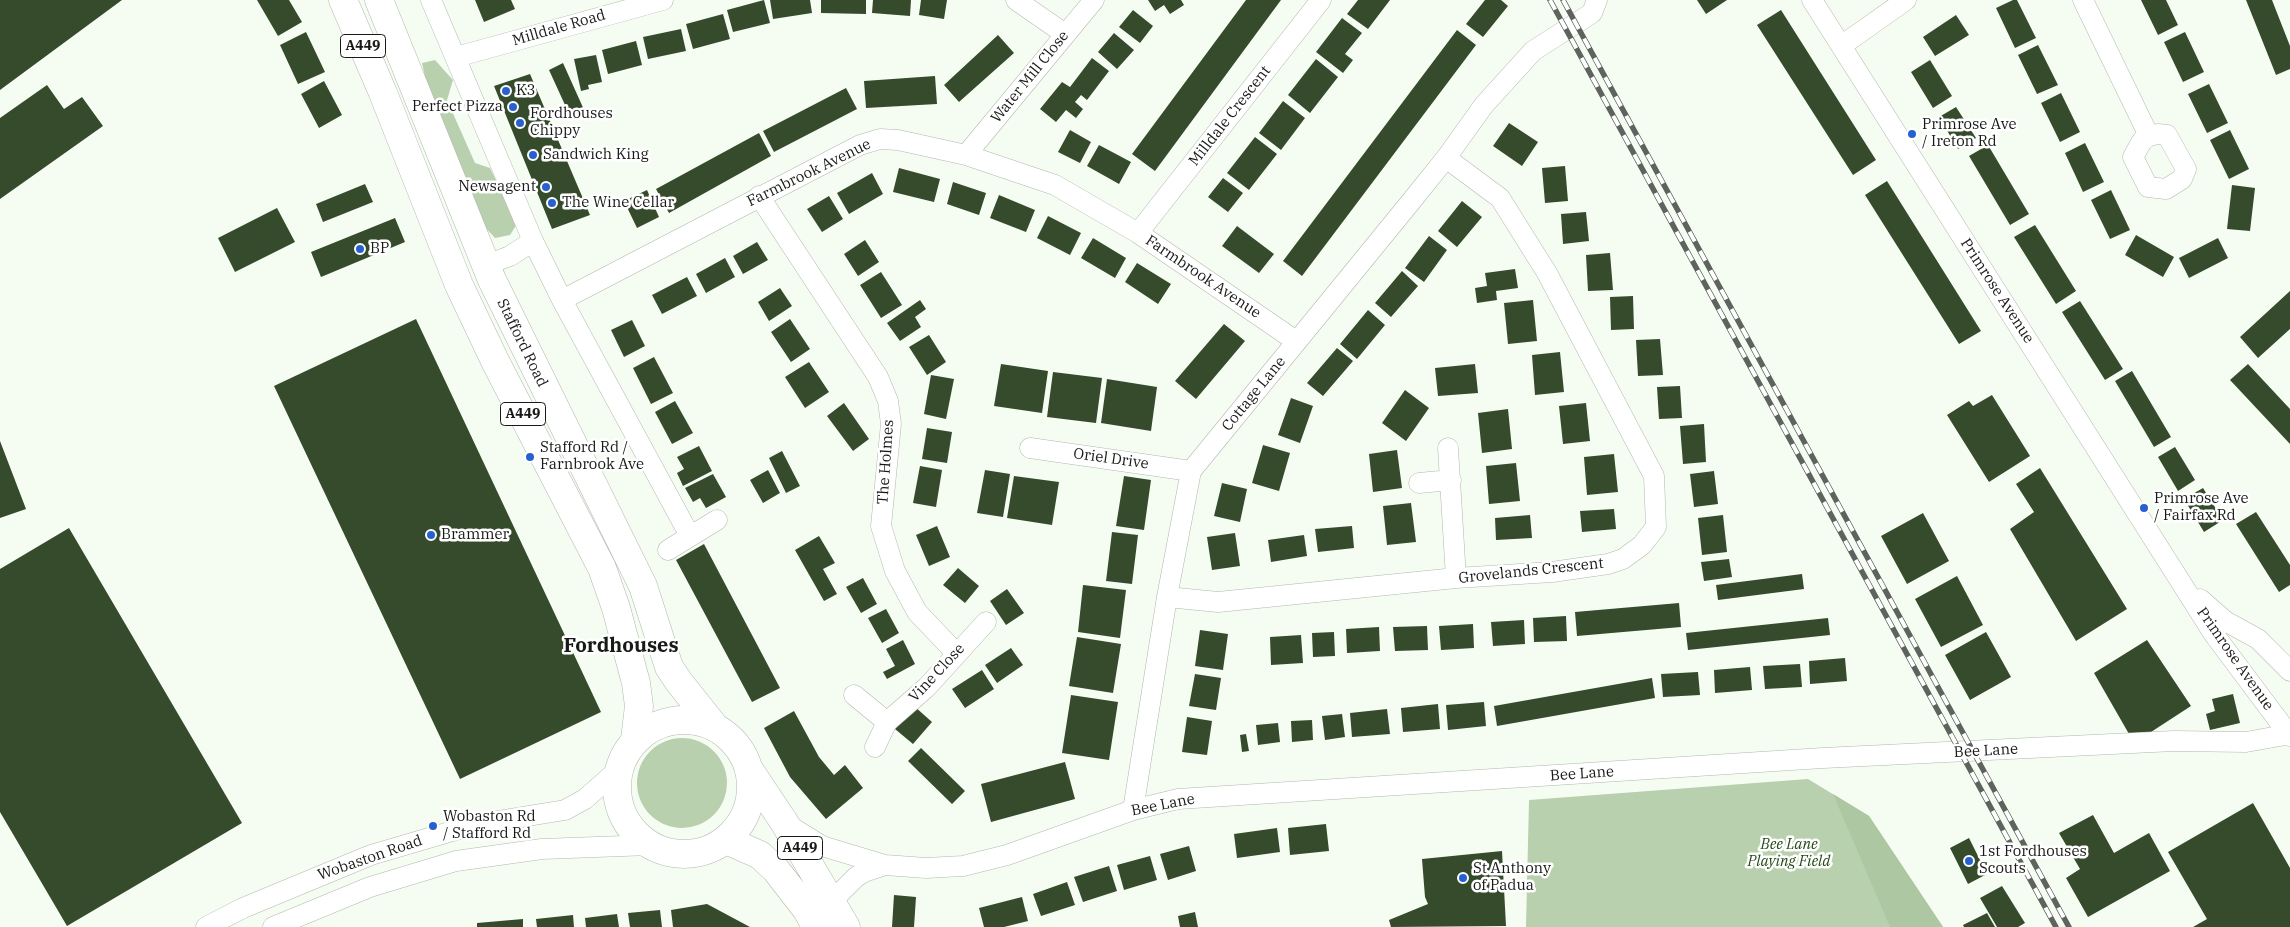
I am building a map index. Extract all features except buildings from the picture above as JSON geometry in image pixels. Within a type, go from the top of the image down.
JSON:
[{"type":"highway","name":"Stafford Road","points":[[343,0],[383,93],[449,262],[495,360],[602,568],[616,608],[636,684],[639,706],[635,740]]},
{"type":"highway","name":"Stafford Road","points":[[379,0],[496,289],[643,586],[669,666],[678,682],[714,726]]},
{"type":"highway","points":[[486,265],[478,269],[474,276],[475,286],[496,333],[495,360]]},
{"type":"highway","name":"A449","points":[[750,771],[752,790],[748,809],[740,826],[726,840],[705,851],[681,855],[665,852],[650,845],[634,833],[623,817],[615,784],[618,769],[625,754],[635,740],[652,727],[672,720],[694,720],[714,726],[730,737],[743,753],[750,771],[784,822],[846,927]]},
{"type":"highway","name":"A449","points":[[726,840],[760,855],[776,870],[807,910],[816,927]]},
{"type":"street","points":[[431,0],[533,242],[562,300],[690,536]]},
{"type":"street","name":"Milldale Road","points":[[456,57],[615,6],[663,0]]},
{"type":"street","points":[[1016,0],[1065,34]]},
{"type":"street","name":"Water Mill Close","points":[[966,155],[1094,0]]},
{"type":"street","name":"Milldale Crescent","points":[[1138,233],[1321,0]]},
{"type":"street","name":"Cottage Lane","points":[[1133,810],[1191,471],[1446,158],[1484,105],[1534,51],[1592,13],[1597,0]]},
{"type":"street","name":"Primrose Avenue","points":[[1812,0],[2213,633],[2290,735]]},
{"type":"street","points":[[1841,46],[1906,0]]},
{"type":"street","points":[[2083,0],[2149,136]]},
{"type":"street","name":"Farmbrook Avenue","points":[[562,300],[758,196],[860,145],[880,138],[898,140],[966,155],[1054,185],[1138,233],[1296,341]]},
{"type":"street","name":"Grovelands Crescent","points":[[1168,597],[1218,602],[1456,578],[1552,572],[1608,564],[1623,559],[1642,546],[1656,527],[1654,476],[1547,273],[1500,198],[1446,158]]},
{"type":"street","name":"The Holmes","points":[[758,196],[881,385],[888,402],[891,424],[881,526],[895,571],[917,612],[956,653]]},
{"type":"street","points":[[486,265],[510,256],[533,242]]},
{"type":"street","name":"Oriel Drive","points":[[1030,448],[1191,471]]},
{"type":"street","points":[[1448,448],[1456,578]]},
{"type":"street","points":[[1419,483],[1451,480]]},
{"type":"street","points":[[668,550],[717,520]]},
{"type":"street","name":"Primrose Avenue","points":[[2182,582],[2225,621],[2258,639],[2290,671]]},
{"type":"street","name":"Vine Close","points":[[875,747],[887,722],[927,687],[986,622]]},
{"type":"street","points":[[854,695],[887,722]]},
{"type":"street","name":"Bee Lane","points":[[784,822],[822,846],[885,865],[926,868],[963,866],[992,860],[1133,810],[1178,799],[1823,758],[2174,741],[2246,742],[2290,735]]},
{"type":"street","name":"Wobaston Road","points":[[206,927],[279,892],[371,854],[473,825],[565,810],[585,799],[618,769]]},
{"type":"street","name":"Wobaston Road","points":[[273,927],[370,887],[456,861],[542,849],[650,845]]},
{"type":"street","name":"Bee Lane","points":[[832,901],[856,877],[864,872],[885,865]]},
{"type":"green space","points":[[435,60],[453,80],[447,100],[475,163],[490,168],[517,224],[510,235],[495,238],[482,224],[426,81],[422,63]]},
{"type":"green space","points":[[682,738],[699,742],[714,751],[723,766],[727,783],[723,800],[714,815],[699,824],[682,828],[665,824],[650,815],[641,800],[637,783],[641,766],[650,751],[665,742]]},
{"type":"green space","name":"Bee Lane Playing Field","points":[[1808,779],[1869,816],[1943,927],[1526,927],[1529,800]]},
{"type":"green space","points":[[1833,794],[1869,816],[1943,927],[1890,927]]},
{"type":"railway","points":[[1550,0],[2056,927]]},
{"type":"railway","points":[[1563,0],[2069,927]]},
{"type":"place","name":"K3","points":[[506,91]]},
{"type":"place","name":"Perfect Pizza","points":[[513,107]]},
{"type":"place","name":"Fordhouses Chippy","points":[[520,123]]},
{"type":"place","name":"Primrose Ave / Ireton Rd","points":[[1912,134]]},
{"type":"place","name":"Sandwich King","points":[[533,155]]},
{"type":"place","name":"Newsagent","points":[[546,187]]},
{"type":"place","name":"The Wine Cellar","points":[[552,203]]},
{"type":"place","name":"BP","points":[[360,249]]},
{"type":"place","name":"Stafford Rd / Farnbrook Ave","points":[[530,457]]},
{"type":"place","name":"Primrose Ave / Fairfax Rd","points":[[2144,508]]},
{"type":"place","name":"Brammer","points":[[431,535]]},
{"type":"place","name":"Wobaston Rd / Stafford Rd","points":[[433,826]]},
{"type":"place","name":"1st Fordhouses Scouts","points":[[1969,861]]},
{"type":"place","name":"St Anthony of Padua","points":[[1463,878]]},
{"type":"district","name":"Fordhouses","points":[[621,646]]}]
